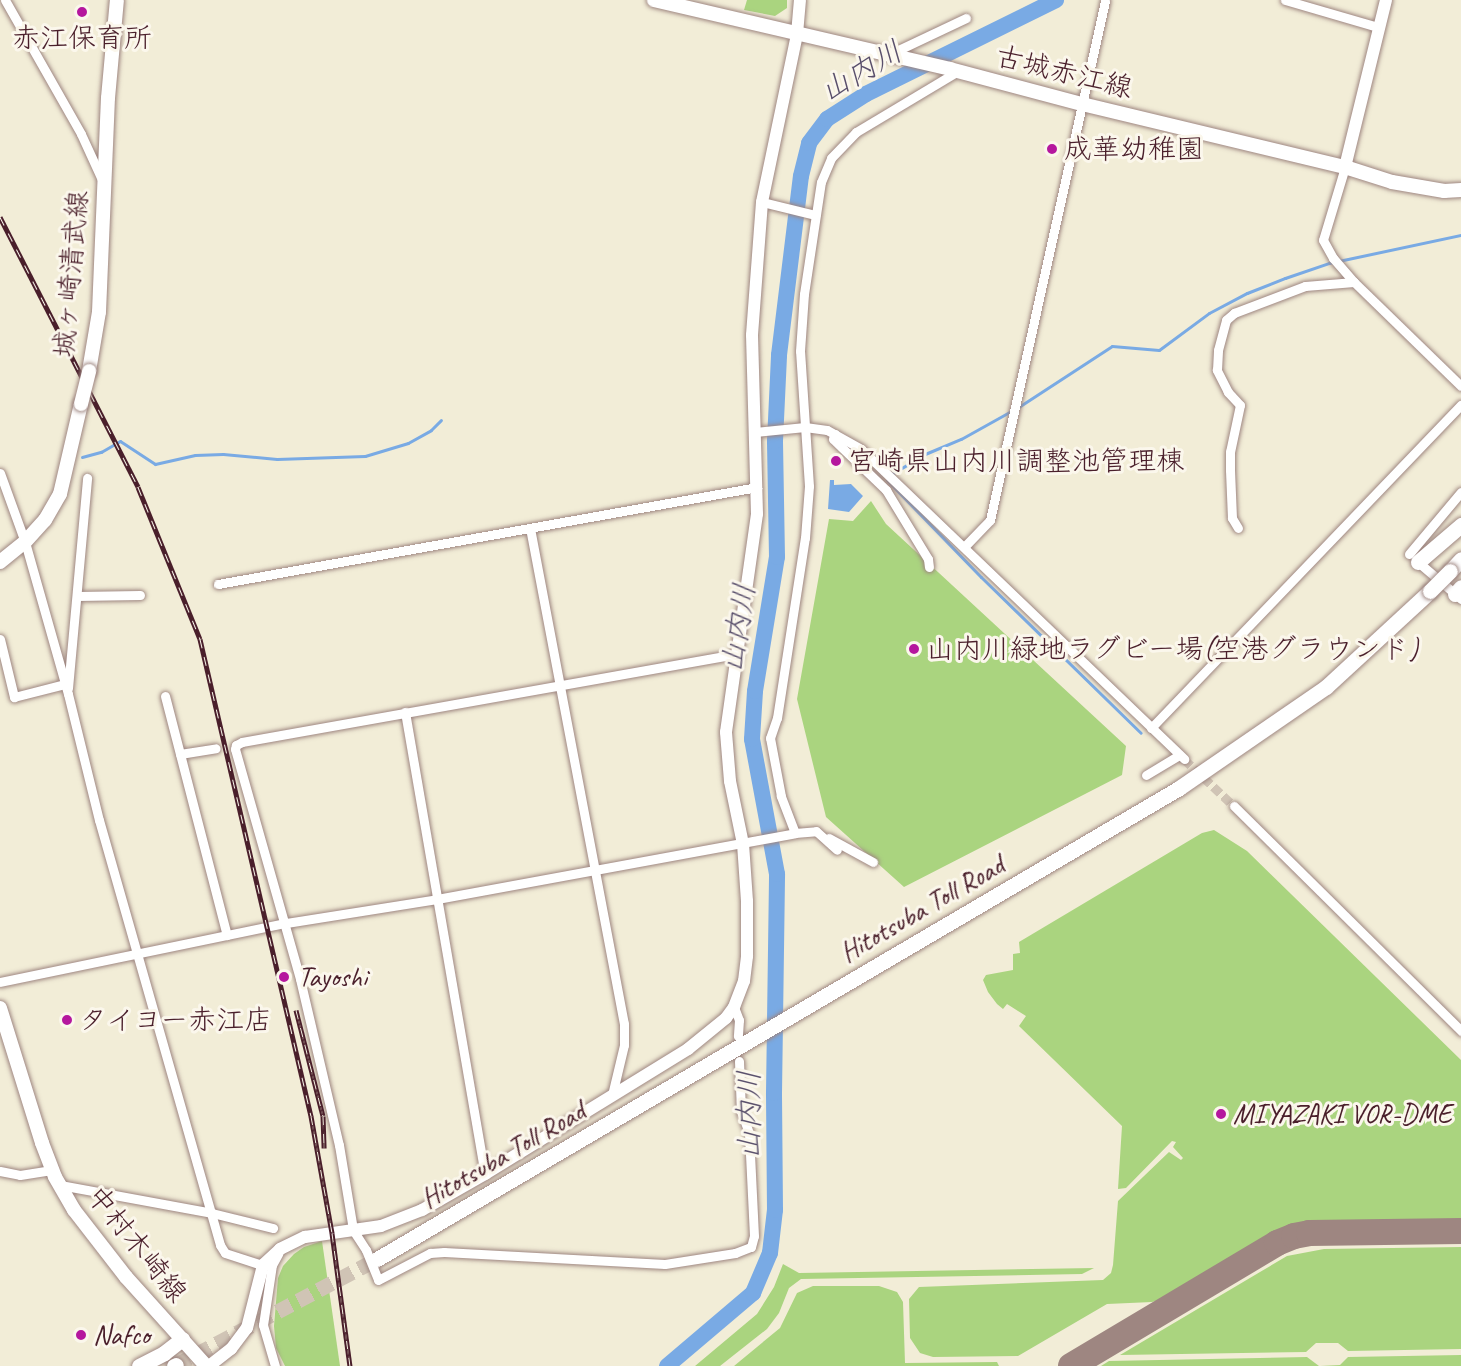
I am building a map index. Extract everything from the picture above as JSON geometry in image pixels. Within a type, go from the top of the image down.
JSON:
[{"type":"main road","name":"城ヶ崎清武線","points":[[0,562],[25,542],[45,520],[60,494],[89,371],[99,312],[104,184],[117,0]]},
{"type":"main road","name":"古城赤江線","points":[[654,0],[954,70],[1082,104],[1345,167],[1392,182],[1444,191],[1461,190]]},
{"type":"main road","points":[[1414,558],[1461,525]]},
{"type":"main road","name":"Hitotsuba Toll Road","points":[[377,1259],[744,1037],[802,1009],[1189,781],[1326,687],[1430,591],[1461,559]]},
{"type":"main road","name":"中村木崎線","points":[[0,1008],[52,1170],[60,1185],[95,1240],[208,1366]]},
{"type":"main road","points":[[139,1366],[164,1353],[182,1339]]},
{"type":"street","points":[[4,0],[81,134],[104,184]]},
{"type":"street","points":[[208,1366],[231,1349],[247,1328],[263,1265],[280,1249],[305,1237],[381,1226],[422,1210],[485,1174],[688,1049],[726,1018],[734,1007],[744,981],[747,956],[748,843],[726,755],[727,708],[753,546],[760,431],[752,336],[762,202],[797,34],[800,0]]},
{"type":"street","points":[[1285,0],[1378,27]]},
{"type":"street","points":[[1386,0],[1345,167],[1323,240],[1333,258],[1354,282],[1461,386]]},
{"type":"street","points":[[964,547],[990,520],[1105,2]]},
{"type":"street","points":[[892,56],[966,18]]},
{"type":"street","points":[[791,834],[770,738],[777,718],[805,538],[808,486],[801,427],[800,351],[814,215],[826,167],[840,147],[867,123],[954,70]]},
{"type":"street","points":[[762,202],[814,215]]},
{"type":"street","points":[[1238,528],[1232,518],[1230,452],[1240,405],[1228,392],[1217,370],[1218,350],[1226,320],[1234,313],[1305,286],[1354,282]]},
{"type":"street","points":[[1151,728],[1461,405]]},
{"type":"street","points":[[760,431],[801,427],[835,434],[861,449],[1181,757],[1146,775]]},
{"type":"street","points":[[835,434],[833,438],[886,490],[928,559],[929,567]]},
{"type":"street","points":[[0,473],[25,542],[66,689],[99,820],[139,953],[180,1107],[225,1253],[263,1265]]},
{"type":"street","points":[[66,689],[87,478]]},
{"type":"street","points":[[218,584],[757,487]]},
{"type":"street","points":[[1459,593],[1414,558],[1461,492]]},
{"type":"street","points":[[530,528],[624,1024],[624,1045],[612,1095]]},
{"type":"street","points":[[77,596],[140,595]]},
{"type":"street","points":[[0,639],[14,697],[66,689]]},
{"type":"street","points":[[736,654],[405,712],[236,745],[235,749],[286,923],[334,1123],[353,1230],[366,1250],[378,1280],[430,1253],[664,1264],[735,1253],[750,1247],[754,1236],[749,1133],[741,1111],[739,1061]]},
{"type":"street","points":[[165,696],[228,935]]},
{"type":"street","points":[[405,712],[485,1174]]},
{"type":"street","points":[[180,754],[216,748]]},
{"type":"street","points":[[1234,806],[1461,1031]]},
{"type":"street","points":[[816,831],[837,850]]},
{"type":"street","points":[[0,982],[286,923],[791,834],[816,831],[873,862]]},
{"type":"street","points":[[734,1007],[744,1037]]},
{"type":"street","points":[[0,1171],[20,1175],[52,1170]]},
{"type":"street","points":[[60,1185],[212,1213],[273,1228]]},
{"type":"street","points":[[275,1366],[263,1325],[272,1265],[280,1249]]},
{"type":"green space","points":[[747,0],[787,0],[787,8],[775,16],[744,10]]},
{"type":"green space","name":"山内川緑地ラグビー場(空港グラウンド)","points":[[871,501],[886,524],[1126,746],[1122,775],[904,887],[826,817],[797,699],[829,519],[853,521]]},
{"type":"green space","points":[[1214,830],[1247,851],[1461,1060],[1461,1222],[1319,1224],[1292,1227],[1270,1237],[1163,1299],[1152,1302],[1107,1304],[1018,1356],[933,1357],[920,1353],[910,1338],[909,1299],[919,1287],[1103,1280],[1111,1273],[1113,1265],[1118,1201],[1169,1152],[1181,1160],[1183,1158],[1173,1147],[1176,1142],[1172,1141],[1126,1188],[1118,1189],[1122,1126],[1019,1026],[1026,1016],[1007,1004],[1003,1009],[997,1004],[983,980],[986,975],[1013,970],[1013,954],[1020,953],[1019,942],[1202,833]]},
{"type":"green space","points":[[322,1241],[340,1366],[285,1366],[276,1348],[274,1326],[278,1278],[283,1266],[294,1254],[304,1247]]},
{"type":"green space","points":[[1461,1247],[1461,1349],[1348,1351],[1338,1343],[1316,1343],[1306,1352],[1120,1355],[1287,1256],[1324,1249]]},
{"type":"green space","points":[[783,1264],[799,1273],[1094,1268],[1082,1274],[801,1279],[789,1288],[779,1313],[767,1329],[720,1366],[695,1366],[757,1314],[774,1287]]},
{"type":"green space","points":[[813,1286],[879,1286],[897,1292],[903,1302],[905,1363],[997,1362],[999,1366],[734,1366],[780,1328],[797,1293]]},
{"type":"green space","points":[[1461,1355],[1461,1366],[1320,1366],[1340,1365],[1348,1357]]},
{"type":"green space","points":[[1307,1357],[1319,1366],[1101,1366],[1109,1361]]},
{"type":"water","points":[[830,480],[834,480],[834,485],[851,484],[863,496],[849,512],[828,509]]},
{"type":"waterway","name":"山内川","points":[[667,1366],[753,1293],[770,1253],[775,1210],[777,874],[752,739],[755,691],[777,557],[775,441],[779,355],[801,176],[809,143],[827,119],[866,94],[1056,0]]},
{"type":"waterway","points":[[1017,408],[1112,346],[1159,350],[1209,313],[1247,293],[1285,278],[1329,263],[1461,235]]},
{"type":"waterway","points":[[890,475],[925,454],[961,439],[1011,411]]},
{"type":"waterway","points":[[82,457],[101,452],[120,441],[155,464],[195,455],[223,454],[277,459],[365,456],[408,443],[431,430],[441,420]]},
{"type":"waterway","points":[[887,480],[981,577],[1141,733]]},
{"type":"taxiway","points":[[1071,1366],[1277,1243],[1294,1236],[1309,1233],[1461,1231]]},
{"type":"tunnel","points":[[1184,759],[1234,806]]},
{"type":"tunnel","points":[[176,1365],[377,1259]]},
{"type":"railway","points":[[0,217],[138,487],[200,639],[311,1116],[332,1233],[350,1366]]},
{"type":"railway","points":[[296,1010],[323,1116],[324,1148]]},
{"type":"place","name":"赤江保育所","points":[[82,12]]},
{"type":"place","name":"成華幼稚園","points":[[1052,149]]},
{"type":"place","name":"宮崎県山内川調整池管理棟","points":[[836,461]]},
{"type":"place","name":"山内川緑地ラグビー場(空港グラウンド)","points":[[914,649]]},
{"type":"place","name":"Tayoshi","points":[[284,977]]},
{"type":"place","name":"タイヨー赤江店","points":[[67,1020]]},
{"type":"place","name":"MIYAZAKI VOR-DME","points":[[1221,1114]]},
{"type":"place","name":"Nafco","points":[[81,1335]]}]
